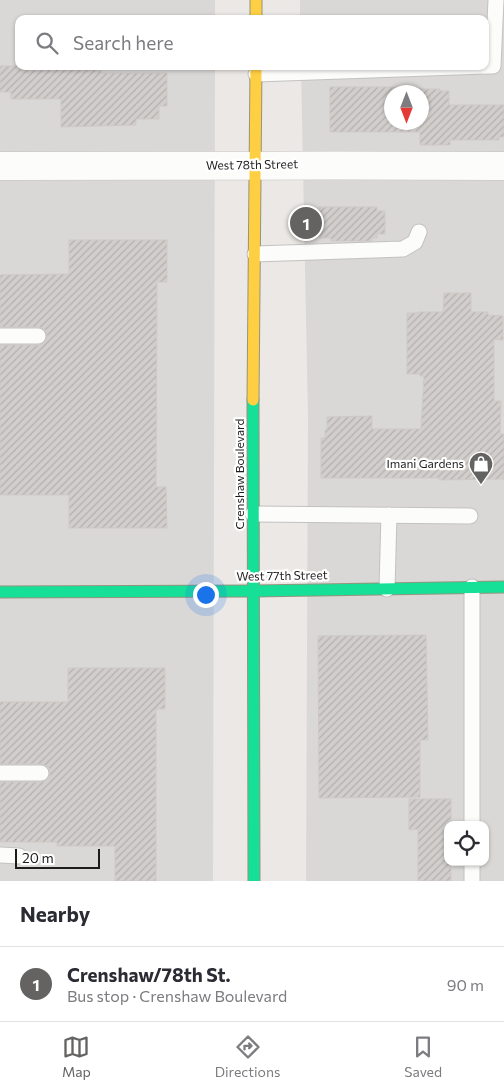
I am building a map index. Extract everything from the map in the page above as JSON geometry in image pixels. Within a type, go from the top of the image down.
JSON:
[{"type":"main road","points":[[256,0],[256,15]]},
{"type":"main road","name":"Crenshaw Boulevard","points":[[254,881],[253,354],[256,70]]},
{"type":"main road","name":"West 77th Street","points":[[0,592],[254,591],[504,587]]},
{"type":"street","name":"West 78th Street","points":[[0,166],[504,166]]},
{"type":"lane","points":[[489,66],[493,66],[496,0]]},
{"type":"lane","points":[[255,254],[403,249],[415,242],[419,232]]},
{"type":"lane","points":[[0,336],[38,336]]},
{"type":"lane","points":[[254,514],[470,516]]},
{"type":"lane","points":[[388,589],[389,515]]},
{"type":"lane","points":[[472,587],[472,821]]},
{"type":"lane","points":[[0,773],[41,772]]},
{"type":"lane","points":[[0,856],[19,856]]},
{"type":"lane","points":[[472,866],[472,881]]},
{"type":"shaded area","points":[[0,0],[215,0],[215,15],[15,15],[15,70],[215,70],[213,881],[0,881]]},
{"type":"shaded area","points":[[300,0],[504,0],[504,881],[306,881],[308,418],[301,70],[489,70],[489,15],[300,15]]},
{"type":"building","points":[[0,66],[15,66],[15,70],[101,70],[101,73],[167,73],[167,106],[159,106],[159,119],[136,119],[136,125],[61,127],[61,99],[11,99],[11,92],[0,92]]},
{"type":"building","points":[[330,87],[384,87],[384,130],[429,130],[429,89],[449,91],[449,105],[504,105],[504,137],[499,137],[499,140],[450,140],[450,145],[420,145],[420,132],[330,132]]},
{"type":"building","points":[[319,207],[377,207],[377,211],[385,211],[385,234],[377,234],[377,238],[372,238],[372,241],[331,241],[331,238],[319,238]]},
{"type":"building","points":[[69,240],[167,240],[167,282],[157,282],[156,487],[166,487],[167,528],[69,528],[69,495],[0,495],[0,345],[38,345],[46,341],[47,336],[46,331],[38,327],[0,327],[0,275],[69,274]]},
{"type":"building","points":[[444,293],[471,293],[471,312],[488,312],[488,315],[503,316],[503,340],[494,339],[494,401],[501,401],[500,434],[504,434],[504,479],[321,478],[321,438],[325,438],[327,417],[372,416],[372,429],[421,429],[424,376],[420,376],[420,374],[407,374],[407,313],[443,312]]},
{"type":"building","points":[[426,635],[428,740],[420,740],[420,797],[319,798],[318,636]]},
{"type":"building","points":[[68,668],[165,668],[165,709],[156,709],[156,881],[115,881],[115,846],[57,846],[57,842],[0,842],[0,782],[41,782],[49,778],[50,773],[49,768],[41,764],[0,764],[0,702],[68,702]]},
{"type":"building","points":[[409,799],[451,799],[451,821],[444,821],[444,866],[451,866],[451,881],[418,881],[418,829],[409,830]]},
{"type":"traffic: fast","points":[[253,400],[254,881]]},
{"type":"traffic: fast","points":[[0,592],[253,591],[504,587]]},
{"type":"traffic: slow","points":[[256,0],[256,15]]},
{"type":"traffic: slow","points":[[253,400],[256,70]]},
{"type":"place","name":"Crenshaw/78th St.","points":[[306,223]]},
{"type":"place","name":"Imani Gardens","points":[[481,485]]}]
